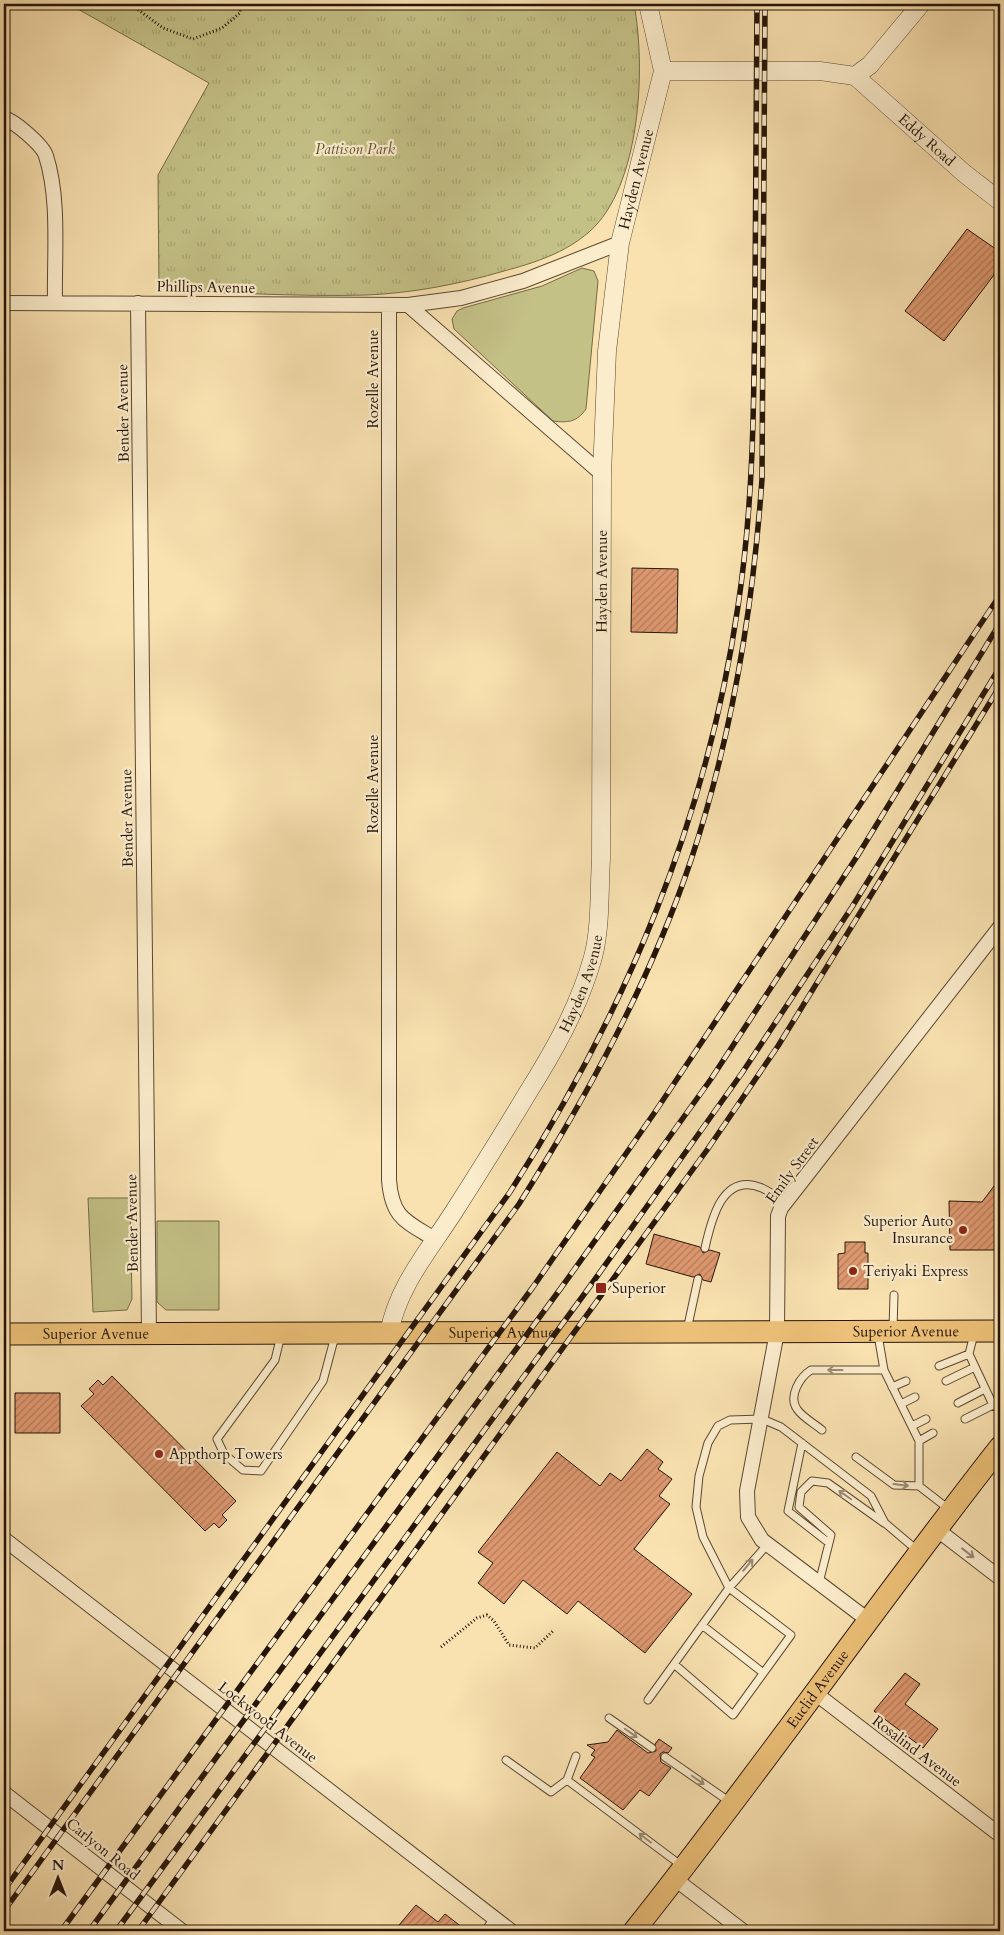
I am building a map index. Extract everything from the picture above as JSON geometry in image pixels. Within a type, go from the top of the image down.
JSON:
[{"type":"main road","name":"Superior Avenue","points":[[4,1334],[1000,1332]]},
{"type":"main road","name":"Euclid Avenue","points":[[634,1931],[680,1874],[935,1528],[1000,1447]]},
{"type":"street","points":[[648,4],[663,71],[820,71],[855,76],[870,65],[921,4]]},
{"type":"street","name":"Hayden Avenue","points":[[389,1333],[393,1312],[402,1290],[436,1240],[558,1043],[578,1000],[593,956],[599,915],[602,474],[607,351],[620,243],[663,71]]},
{"type":"street","name":"Eddy Road","points":[[855,76],[965,174],[1000,201]]},
{"type":"street","points":[[4,118],[13,121],[46,154],[54,194],[55,303]]},
{"type":"street","name":"Phillips Avenue","points":[[4,303],[408,305],[461,298],[500,288],[551,271],[620,243]]},
{"type":"street","name":"Bender Avenue","points":[[138,303],[149,1334]]},
{"type":"street","points":[[408,305],[602,474]]},
{"type":"street","name":"Rozelle Avenue","points":[[389,306],[390,1200],[395,1210],[404,1220],[436,1240]]},
{"type":"street","name":"Emily Street","points":[[768,1544],[754,1530],[748,1517],[747,1491],[777,1332],[778,1216],[786,1202],[1000,927]]},
{"type":"street","points":[[935,1528],[1000,1578]]},
{"type":"street","name":"Lockwood Avenue","points":[[4,1539],[511,1931]]},
{"type":"street","points":[[768,1544],[868,1620]]},
{"type":"street","name":"Rosalind Avenue","points":[[815,1693],[1000,1835]]},
{"type":"street","name":"Carlyon Road","points":[[4,1793],[182,1931]]},
{"type":"street","points":[[680,1874],[742,1931]]},
{"type":"lane","points":[[705,1248],[717,1205],[736,1188],[748,1186],[761,1188],[786,1202]]},
{"type":"lane","points":[[687,1332],[698,1279]]},
{"type":"lane","points":[[894,1295],[885,1332],[884,1370],[920,1441],[919,1486]]},
{"type":"lane","points":[[974,1332],[969,1354],[993,1405],[1000,1409]]},
{"type":"lane","points":[[281,1333],[275,1360],[217,1439],[224,1454],[243,1470],[261,1471],[323,1381],[336,1333]]},
{"type":"lane","points":[[939,1366],[969,1354]]},
{"type":"lane","points":[[946,1381],[975,1368]]},
{"type":"lane","points":[[822,1430],[797,1409],[794,1398],[797,1386],[804,1375],[811,1370],[884,1370]]},
{"type":"lane","points":[[892,1388],[906,1381]]},
{"type":"lane","points":[[958,1403],[986,1389]]},
{"type":"lane","points":[[901,1404],[915,1397]]},
{"type":"lane","points":[[965,1418],[993,1405]]},
{"type":"lane","points":[[674,1664],[733,1715],[762,1672],[791,1635],[729,1588],[703,1537],[696,1507],[699,1476],[708,1443],[718,1426],[730,1420],[762,1419],[781,1428],[871,1496],[885,1523]]},
{"type":"lane","points":[[912,1426],[926,1419]]},
{"type":"lane","points":[[920,1441],[933,1433]]},
{"type":"lane","points":[[802,1443],[788,1511],[829,1543]]},
{"type":"lane","points":[[856,1457],[894,1485],[919,1486],[950,1510]]},
{"type":"lane","points":[[819,1582],[831,1535],[799,1507],[801,1492],[812,1481],[828,1483],[885,1523],[918,1552]]},
{"type":"lane","points":[[648,1700],[729,1588],[768,1544]]},
{"type":"lane","points":[[702,1625],[762,1672]]},
{"type":"lane","points":[[609,1718],[652,1748]]},
{"type":"lane","points":[[506,1760],[551,1792],[567,1780],[576,1756]]},
{"type":"lane","points":[[665,1757],[732,1804]]},
{"type":"lane","points":[[567,1780],[680,1874]]},
{"type":"lane","points":[[485,1931],[494,1918]]},
{"type":"path","points":[[122,4],[133,6],[163,28],[193,39],[222,28],[240,13],[240,4]]},
{"type":"path","points":[[441,1647],[477,1618],[487,1615],[494,1621],[509,1645],[535,1648],[554,1630]]},
{"type":"green space","name":"Pattison Park","points":[[69,4],[634,4],[638,30],[639,92],[636,125],[629,157],[620,186],[606,212],[589,232],[570,246],[538,261],[487,276],[419,290],[367,295],[159,291],[158,175],[209,83]]},
{"type":"green space","points":[[582,268],[594,271],[598,281],[586,409],[579,417],[572,421],[553,421],[454,329],[452,319],[457,311],[463,308],[542,286]]},
{"type":"green space","points":[[88,1198],[130,1198],[132,1299],[127,1310],[93,1312]]},
{"type":"green space","points":[[157,1221],[219,1221],[219,1310],[166,1310],[157,1302]]},
{"type":"building","points":[[967,229],[1000,252],[1000,267],[944,341],[905,311]]},
{"type":"building","points":[[632,568],[678,569],[677,633],[631,632]]},
{"type":"building","points":[[1000,1178],[1000,1250],[950,1250],[949,1201],[982,1202]]},
{"type":"building","points":[[654,1234],[700,1247],[703,1253],[710,1250],[720,1253],[711,1282],[703,1280],[700,1274],[693,1277],[646,1264]]},
{"type":"building","name":"Teriyaki Express","points":[[845,1242],[865,1242],[865,1253],[868,1253],[868,1289],[838,1289],[838,1254],[845,1253]]},
{"type":"building","name":"Appthorp Towers","points":[[112,1376],[236,1501],[222,1515],[227,1520],[219,1528],[214,1523],[205,1531],[81,1406],[94,1394],[89,1389],[98,1380],[103,1385]]},
{"type":"building","points":[[15,1393],[60,1393],[60,1433],[15,1433]]},
{"type":"building","points":[[647,1449],[663,1462],[658,1469],[672,1479],[659,1496],[670,1504],[634,1549],[692,1594],[645,1653],[578,1601],[567,1614],[523,1580],[504,1604],[478,1583],[493,1563],[478,1552],[557,1452],[600,1486],[610,1473],[621,1481]]},
{"type":"building","points":[[905,1673],[920,1684],[905,1704],[938,1729],[923,1748],[874,1711]]},
{"type":"building","points":[[617,1730],[648,1753],[656,1751],[655,1744],[659,1739],[672,1748],[668,1753],[663,1752],[660,1754],[661,1762],[671,1768],[649,1796],[640,1790],[623,1810],[580,1778],[595,1757],[591,1755],[595,1750],[587,1745],[608,1742]]},
{"type":"building","points":[[416,1905],[438,1922],[445,1914],[467,1931],[394,1931]]},
{"type":"railway","points":[[4,1890],[510,1192],[552,1124],[590,1054],[625,983],[656,911],[683,838],[706,762],[724,685],[743,567],[750,488],[753,409],[757,4]]},
{"type":"railway","points":[[4,1911],[519,1204],[569,1122],[615,1037],[675,905],[705,814],[729,719],[739,672],[758,527],[762,479],[765,4]]},
{"type":"railway","points":[[61,1931],[533,1287],[655,1112],[1000,595]]},
{"type":"railway","points":[[89,1931],[561,1288],[711,1079],[858,855],[1000,623]]},
{"type":"railway","points":[[116,1931],[588,1289],[742,1073],[852,907],[1000,667]]},
{"type":"railway","points":[[138,1931],[707,1150],[778,1046],[1000,686]]},
{"type":"place","name":"Superior Auto Insurance","points":[[963,1230]]},
{"type":"place","name":"Teriyaki Express","points":[[853,1271]]},
{"type":"place","name":"Superior","points":[[601,1288]]},
{"type":"place","name":"Appthorp Towers","points":[[159,1454]]}]
